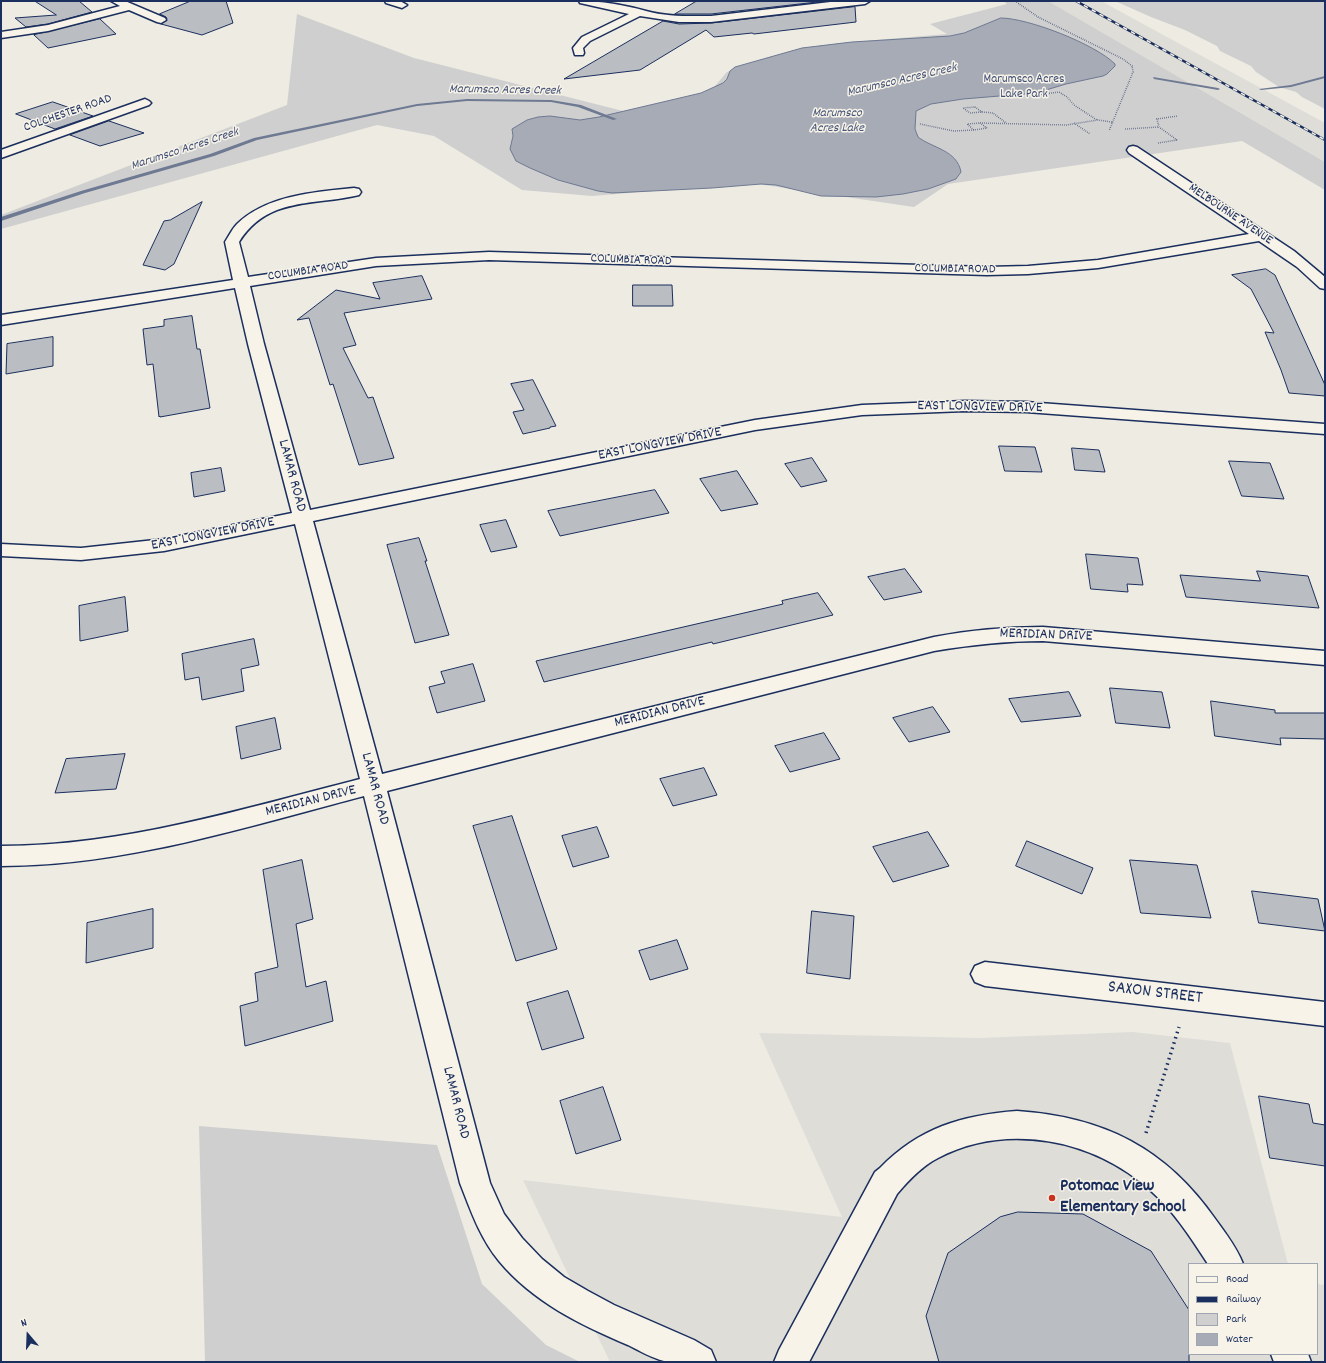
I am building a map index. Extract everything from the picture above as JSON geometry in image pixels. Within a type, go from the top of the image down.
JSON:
[{"type":"street","points":[[116,1],[161,20]]},
{"type":"street","points":[[390,1],[402,5]]},
{"type":"street","points":[[584,1],[678,19],[706,20],[865,1]]},
{"type":"street","points":[[1,35],[48,28],[130,7]]},
{"type":"street","points":[[579,53],[578,48],[586,39],[640,12]]},
{"type":"street","name":"COLCHESTER ROAD","points":[[1,154],[145,103]]},
{"type":"street","points":[[7,138],[25,145]]},
{"type":"street","name":"MELBOURNE AVENUE","points":[[1132,150],[1262,236],[1302,264],[1325,284]]},
{"type":"street","name":"LAMAR ROAD","points":[[354,192],[324,195],[280,205],[255,216],[244,224],[236,233],[232,242],[256,344],[373,786],[475,1183],[492,1224],[526,1268],[564,1296],[682,1352],[698,1362]]},
{"type":"street","name":"COLUMBIA ROAD","points":[[1,320],[376,262],[449,257],[489,256],[987,271],[1028,270],[1098,264],[1262,236]]},
{"type":"street","name":"EAST LONGVIEW DRIVE","points":[[1,550],[81,554],[140,548],[302,517],[755,425],[862,410],[938,406],[1004,406],[1325,429]]},
{"type":"street","name":"MERIDIAN DRIVE","points":[[1,856],[31,857],[125,846],[163,839],[934,644],[966,638],[1011,633],[1043,634],[1325,658]]},
{"type":"street","name":"SAXON STREET","points":[[985,974],[1325,1014]]},
{"type":"street","points":[[791,1362],[886,1183],[905,1163],[927,1148],[953,1136],[974,1129],[1019,1124],[1046,1126],[1079,1134],[1106,1145],[1137,1161],[1160,1178],[1177,1195],[1193,1214],[1226,1263]]},
{"type":"path","points":[[1015,1],[1038,17],[1108,50],[1132,66],[1133,72],[1109,131]]},
{"type":"path","points":[[1028,90],[1035,95],[1059,92],[1067,97],[1074,105],[1098,120]]},
{"type":"path","points":[[982,112],[975,106],[963,108],[970,113],[993,113],[1006,122]]},
{"type":"path","points":[[1159,127],[1157,119],[1178,116]]},
{"type":"path","points":[[974,130],[966,124],[979,122],[1006,122],[1066,125],[1098,120],[1112,122]]},
{"type":"path","points":[[920,124],[953,131],[968,132],[987,128],[979,122]]},
{"type":"path","points":[[1074,123],[1090,134]]},
{"type":"path","points":[[1125,128],[1159,127],[1177,140],[1156,143]]},
{"type":"path","points":[[1137,1161],[1179,1027]]},
{"type":"shaded area","points":[[1048,1],[1101,1],[1325,123],[1325,162]]},
{"type":"shaded area","name":"Potomac View Elementary School","points":[[1133,1032],[1230,1043],[1288,1263],[1188,1263],[1188,1355],[1318,1355],[1318,1284],[1325,1285],[1325,1362],[610,1362],[523,1180],[842,1217],[759,1033],[978,1038]]},
{"type":"green space","name":"Marumsco Acres Lake Park","points":[[1003,1],[1048,1],[1325,162],[1325,190],[1242,141],[948,184],[914,207],[751,183],[592,196],[522,190],[434,136],[377,125],[1,229],[1,215],[287,105],[297,14],[414,58],[623,111],[709,93],[727,72],[766,58],[802,48],[840,43],[947,34],[930,24],[1007,4]]},
{"type":"green space","points":[[1115,1],[1325,1],[1325,109],[1302,97],[1296,92],[1279,87],[1256,72],[1251,66],[1220,51],[1217,46],[1185,30]]},
{"type":"green space","points":[[199,1126],[437,1145],[482,1284],[546,1345],[580,1362],[205,1362]]},
{"type":"water","name":"Marumsco Acres Lake","points":[[1001,18],[1027,22],[1061,34],[1093,48],[1115,64],[1115,66],[1103,76],[1066,84],[1036,93],[963,99],[931,104],[916,111],[915,129],[918,137],[949,154],[959,165],[961,172],[956,179],[928,189],[876,197],[821,196],[776,185],[761,184],[612,193],[598,191],[558,180],[530,168],[516,161],[510,149],[513,136],[512,129],[527,120],[538,117],[550,116],[580,120],[599,117],[701,93],[723,83],[727,79],[730,71],[735,67],[802,48],[852,42],[950,36],[964,33]]},
{"type":"building","points":[[35,1],[79,1],[92,12],[48,24],[26,27],[15,18],[56,15]]},
{"type":"building","points":[[191,1],[226,1],[233,23],[202,35],[161,24],[167,19],[160,14]]},
{"type":"building","points":[[697,1],[826,1],[711,14],[675,14]]},
{"type":"building","points":[[855,7],[856,22],[754,34],[714,37],[706,30],[640,70],[564,79],[663,21],[679,24],[711,23]]},
{"type":"building","points":[[100,19],[116,34],[48,48],[34,35]]},
{"type":"building","points":[[53,102],[93,116],[55,129],[16,114]]},
{"type":"building","points":[[109,121],[144,133],[100,146],[70,135]]},
{"type":"building","points":[[202,202],[174,264],[165,270],[143,265],[164,221],[170,220]]},
{"type":"building","points":[[1266,269],[1275,275],[1325,385],[1325,396],[1289,393],[1265,332],[1274,333],[1251,289],[1232,275]]},
{"type":"building","points":[[422,276],[432,299],[344,313],[356,345],[343,348],[368,398],[373,397],[394,458],[359,465],[333,384],[330,385],[309,318],[297,320],[336,290],[380,299],[373,283]]},
{"type":"building","points":[[633,285],[672,285],[673,306],[633,306]]},
{"type":"building","points":[[192,316],[197,349],[200,349],[210,408],[159,417],[153,364],[147,365],[143,329],[164,326],[164,320]]},
{"type":"building","points":[[53,337],[53,366],[6,374],[7,344]]},
{"type":"building","points":[[533,380],[556,426],[523,434],[513,412],[524,410],[511,384]]},
{"type":"building","points":[[999,446],[1035,447],[1042,472],[1005,471]]},
{"type":"building","points":[[1072,448],[1099,450],[1105,472],[1075,470]]},
{"type":"building","points":[[812,458],[827,481],[801,487],[785,464]]},
{"type":"building","points":[[1229,461],[1270,463],[1284,499],[1242,496]]},
{"type":"building","points":[[221,468],[225,491],[194,497],[191,473]]},
{"type":"building","points":[[737,471],[758,504],[721,511],[700,479]]},
{"type":"building","points":[[655,490],[669,513],[560,536],[548,511]]},
{"type":"building","points":[[506,520],[517,547],[491,552],[480,525]]},
{"type":"building","points":[[419,538],[449,635],[415,643],[387,545]]},
{"type":"building","points":[[1086,554],[1138,558],[1143,585],[1127,584],[1128,592],[1091,589]]},
{"type":"building","points":[[905,569],[922,592],[884,600],[868,577]]},
{"type":"building","points":[[1257,571],[1308,576],[1319,608],[1186,597],[1180,575],[1260,581]]},
{"type":"building","points":[[818,593],[833,615],[544,682],[536,661],[783,604],[782,601]]},
{"type":"building","points":[[125,597],[128,631],[80,641],[79,606]]},
{"type":"building","points":[[254,639],[259,665],[241,669],[244,691],[202,700],[199,677],[185,680],[182,654]]},
{"type":"building","points":[[473,664],[485,701],[437,713],[429,687],[445,683],[441,672]]},
{"type":"building","points":[[1110,688],[1162,692],[1170,728],[1116,723]]},
{"type":"building","points":[[1069,692],[1081,716],[1021,722],[1009,699]]},
{"type":"building","points":[[1211,701],[1275,710],[1275,713],[1325,713],[1325,739],[1280,738],[1281,745],[1215,736]]},
{"type":"building","points":[[933,707],[950,732],[909,742],[893,718]]},
{"type":"building","points":[[275,718],[281,749],[241,759],[236,727]]},
{"type":"building","points":[[824,733],[840,759],[790,772],[775,746]]},
{"type":"building","points":[[125,754],[116,789],[55,793],[66,759]]},
{"type":"building","points":[[704,768],[717,795],[673,806],[660,779]]},
{"type":"building","points":[[512,816],[557,949],[516,961],[473,826]]},
{"type":"building","points":[[597,827],[609,857],[573,867],[562,836]]},
{"type":"building","points":[[928,832],[949,866],[893,882],[873,847]]},
{"type":"building","points":[[1027,841],[1093,868],[1082,894],[1016,866]]},
{"type":"building","points":[[302,860],[313,919],[296,924],[306,987],[326,981],[333,1021],[245,1046],[240,1006],[258,1001],[255,973],[278,967],[263,870]]},
{"type":"building","points":[[1130,860],[1197,865],[1211,918],[1141,913]]},
{"type":"building","points":[[1252,891],[1318,899],[1325,931],[1259,923]]},
{"type":"building","points":[[153,909],[153,948],[86,963],[87,923]]},
{"type":"building","points":[[812,911],[854,916],[850,979],[807,973]]},
{"type":"building","points":[[677,940],[688,969],[650,980],[639,951]]},
{"type":"building","points":[[568,991],[584,1038],[542,1050],[527,1003]]},
{"type":"building","points":[[603,1087],[621,1140],[576,1154],[560,1101]]},
{"type":"building","points":[[1259,1096],[1309,1104],[1313,1123],[1325,1125],[1325,1166],[1270,1158]]},
{"type":"building","points":[[1018,1212],[1083,1214],[1151,1251],[1188,1308],[1189,1362],[939,1362],[926,1316],[948,1253],[1000,1217]]},
{"type":"waterway","name":"Marumsco Acres Creek","points":[[1261,89],[1291,86],[1325,77]]},
{"type":"waterway","name":"Marumsco Acres Creek","points":[[1154,78],[1218,89]]},
{"type":"waterway","name":"Marumsco Acres Creek","points":[[1,219],[83,192],[212,155],[256,139],[417,105],[467,100],[551,101],[579,106],[615,119]]},
{"type":"railway","points":[[1076,1],[1325,140]]},
{"type":"place","name":"Potomac View Elementary School","points":[[1052,1198]]}]
